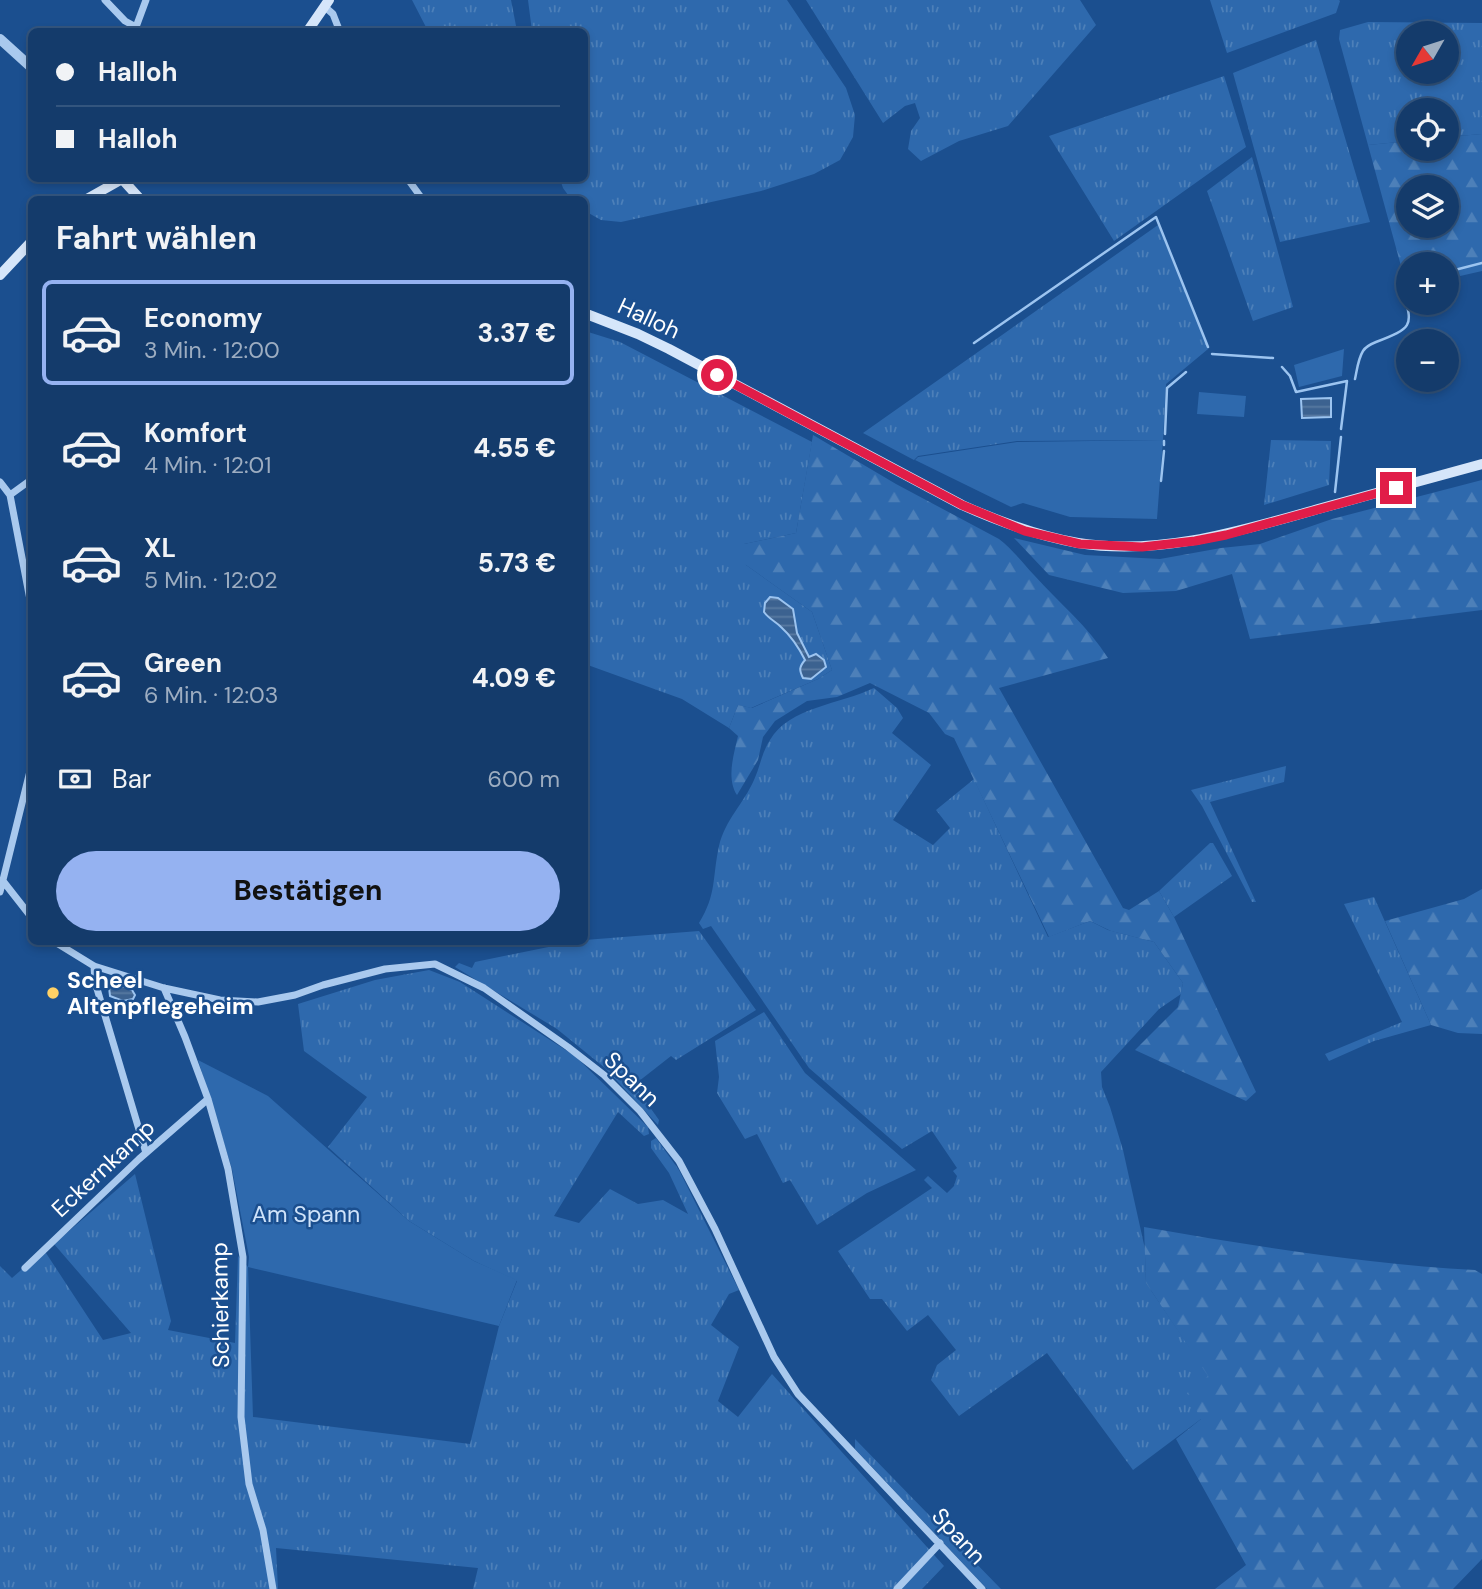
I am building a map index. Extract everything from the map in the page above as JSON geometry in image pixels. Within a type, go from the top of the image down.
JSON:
[{"type":"main road","points":[[310,28],[327,4]]},
{"type":"main road","points":[[92,196],[117,182]]},
{"type":"main road","points":[[125,182],[137,196]]},
{"type":"main road","points":[[0,275],[28,245]]},
{"type":"main road","name":"Halloh","points":[[588,315],[669,349],[962,505],[1025,531],[1080,544],[1142,547],[1205,539],[1482,464]]},
{"type":"street","points":[[105,0],[125,21],[136,27],[146,0]]},
{"type":"street","points":[[327,4],[338,28]]},
{"type":"street","points":[[0,39],[28,64]]},
{"type":"street","points":[[0,482],[10,495],[28,589]]},
{"type":"street","points":[[10,495],[28,482]]},
{"type":"street","points":[[0,892],[28,779]]},
{"type":"street","points":[[2,880],[28,913]]},
{"type":"street","name":"Spann","points":[[60,945],[94,966],[164,988],[220,1000],[258,1002],[295,995],[385,969],[435,964],[484,988],[568,1047],[604,1076],[640,1111],[679,1161],[715,1229],[775,1357],[798,1394],[982,1589]]},
{"type":"street","points":[[94,966],[96,982],[146,1153]]},
{"type":"street","name":"Schierkamp","points":[[164,988],[208,1099],[228,1169],[243,1257],[241,1417],[250,1483],[263,1530],[273,1589]]},
{"type":"street","name":"Eckernkamp","points":[[25,1268],[146,1153],[208,1099]]},
{"type":"street","points":[[897,1589],[940,1543]]},
{"type":"green space","points":[[412,0],[511,0],[516,28],[426,28]]},
{"type":"green space","points":[[528,0],[787,0],[846,88],[855,115],[853,137],[840,160],[814,174],[761,191],[621,222],[601,220],[588,213],[588,196],[569,196],[561,182],[588,182],[588,28],[532,28]]},
{"type":"green space","points":[[806,0],[1080,0],[1096,25],[1008,126],[959,141],[921,161],[908,149],[911,131],[920,118],[915,103],[905,106],[883,123]]},
{"type":"green space","points":[[1210,0],[1340,1],[1336,13],[1227,53]]},
{"type":"green space","points":[[1368,22],[1396,22],[1396,84],[1460,84],[1460,23],[1482,23],[1482,134],[1459,136],[1459,98],[1396,98],[1396,142],[1368,145],[1339,39],[1340,30]]},
{"type":"green space","points":[[1316,40],[1370,222],[1280,242],[1233,73]]},
{"type":"green space","points":[[1224,76],[1246,147],[1114,241],[1049,136]]},
{"type":"green space","points":[[1482,134],[1482,271],[1459,276],[1459,252],[1397,252],[1368,145],[1396,142],[1396,161],[1459,161],[1459,136]]},
{"type":"green space","points":[[1252,157],[1293,307],[1253,321],[1207,191]]},
{"type":"green space","points":[[1158,225],[1208,349],[1166,384],[1163,440],[1017,441],[918,456],[914,460],[863,433]]},
{"type":"green space","points":[[588,332],[620,342],[812,442],[796,533],[744,544],[746,565],[812,612],[832,670],[818,679],[751,708],[738,705],[729,728],[682,699],[588,665]],"holes":[[[793,609],[797,633],[809,657],[803,677],[800,669],[805,660],[798,647],[779,625]]]},
{"type":"green space","points":[[1344,349],[1342,376],[1299,387],[1294,365]]},
{"type":"green space","points":[[1199,392],[1246,396],[1244,417],[1197,414]]},
{"type":"green space","points":[[813,435],[896,484],[999,539],[1082,625],[1108,658],[999,688],[1123,908],[1129,910],[1159,891],[1174,917],[1256,1092],[1246,1101],[1135,1050],[1178,1007],[1183,983],[1154,942],[1111,931],[1090,921],[1049,937],[954,738],[945,734],[929,713],[870,683],[837,697],[807,701],[775,721],[763,737],[758,760],[737,795],[731,774],[738,736],[729,728],[738,705],[752,708],[818,679],[832,670],[812,612],[746,565],[734,550],[739,542],[744,544],[796,533]]},
{"type":"green space","points":[[1163,440],[1157,519],[1070,517],[1023,503],[1011,507],[915,460],[918,457],[1017,442]]},
{"type":"green space","points":[[1271,440],[1331,441],[1329,485],[1264,505]]},
{"type":"green space","points":[[1482,480],[1482,610],[1250,639],[1232,574],[1176,591],[1123,593],[1049,575],[1014,538],[1085,555],[1160,559],[1260,544],[1332,519]]},
{"type":"green space","points":[[874,688],[897,708],[903,718],[892,733],[931,765],[893,820],[933,845],[950,828],[936,810],[974,779],[1048,937],[1090,921],[1108,930],[1154,942],[1183,983],[1181,994],[1159,1009],[1101,1072],[1102,1087],[1123,1150],[1145,1249],[1146,1283],[1209,1376],[1201,1419],[1133,1470],[1047,1353],[959,1416],[931,1380],[937,1365],[956,1350],[928,1315],[907,1331],[882,1299],[870,1299],[838,1251],[932,1188],[924,1180],[928,1176],[947,1193],[954,1186],[957,1176],[953,1171],[957,1168],[932,1131],[902,1149],[809,1068],[711,926],[703,929],[699,923],[709,903],[722,837],[750,788],[770,740],[790,720],[803,713]]},
{"type":"green space","points":[[1286,766],[1284,782],[1210,802],[1256,902],[1252,902],[1191,790]]},
{"type":"green space","points":[[1213,843],[1232,876],[1174,917],[1159,891]]},
{"type":"green space","points":[[1482,889],[1482,1034],[1458,1033],[1431,1025],[1385,921],[1464,899]]},
{"type":"green space","points":[[1374,897],[1431,1025],[1374,1041],[1329,1061],[1325,1054],[1402,1022],[1344,904]]},
{"type":"green space","points":[[699,931],[756,1010],[676,1060],[671,1056],[634,1085],[659,1120],[658,1125],[605,1068],[557,1029],[455,967],[459,963],[472,968],[475,962],[558,945],[588,945],[588,940]]},
{"type":"green space","points":[[429,970],[460,982],[575,1056],[648,1127],[649,1134],[644,1136],[618,1112],[554,1216],[579,1223],[610,1189],[638,1204],[663,1200],[688,1214],[669,1173],[651,1148],[651,1141],[656,1138],[679,1170],[739,1290],[729,1294],[711,1325],[739,1347],[718,1401],[738,1417],[772,1374],[944,1566],[922,1589],[473,1589],[478,1568],[276,1548],[278,1589],[0,1589],[0,1266],[12,1278],[44,1250],[103,1340],[131,1333],[54,1244],[135,1174],[171,1321],[168,1330],[235,1343],[238,1256],[248,1267],[253,1417],[470,1444],[499,1326],[517,1281],[474,1261],[409,1221],[328,1147],[367,1097],[304,1051],[298,1004],[375,980]]},
{"type":"green space","points":[[764,1012],[805,1073],[916,1170],[867,1193],[817,1225],[790,1180],[783,1183],[757,1134],[745,1139],[717,1093],[719,1077],[715,1041]]},
{"type":"green space","name":"Am Spann","points":[[198,1060],[268,1096],[409,1221],[474,1261],[517,1280],[499,1326],[248,1267],[249,1257],[232,1169]]},
{"type":"green space","points":[[1144,1227],[1309,1253],[1475,1270],[1482,1274],[1482,1559],[1453,1589],[1215,1589],[1246,1565],[1176,1439],[1201,1419],[1187,1393],[1208,1376],[1146,1283]]},
{"type":"green space","points":[[855,1439],[1001,1589],[987,1589],[855,1449]]},
{"type":"shaded area","points":[[1331,398],[1331,417],[1302,418],[1301,399]]},
{"type":"shaded area","points":[[770,597],[778,598],[793,609],[797,633],[809,657],[816,654],[824,660],[826,667],[811,679],[803,678],[800,671],[805,660],[794,642],[764,612],[765,603]]},
{"type":"shaded area","points":[[115,983],[132,990],[135,995],[133,999],[123,1001],[110,996],[109,987]]},
{"type":"waterway","points":[[974,343],[1156,217],[1208,347]]},
{"type":"waterway","points":[[1459,269],[1482,263]]},
{"type":"waterway","points":[[1355,379],[1363,351],[1399,332],[1408,322],[1409,315]]},
{"type":"waterway","points":[[1212,354],[1273,358]]},
{"type":"waterway","points":[[1282,367],[1290,376],[1296,392],[1347,381],[1341,429]]},
{"type":"waterway","points":[[1165,434],[1167,388],[1186,372]]},
{"type":"waterway","points":[[1335,492],[1341,437]]},
{"type":"waterway","points":[[1161,481],[1164,451]]},
{"type":"place","name":"Scheel Altenpflegeheim","points":[[53,993]]},
{"type":"route","points":[[717,375],[962,505],[1025,531],[1080,544],[1142,547],[1195,541],[1226,535],[1396,488]]}]
